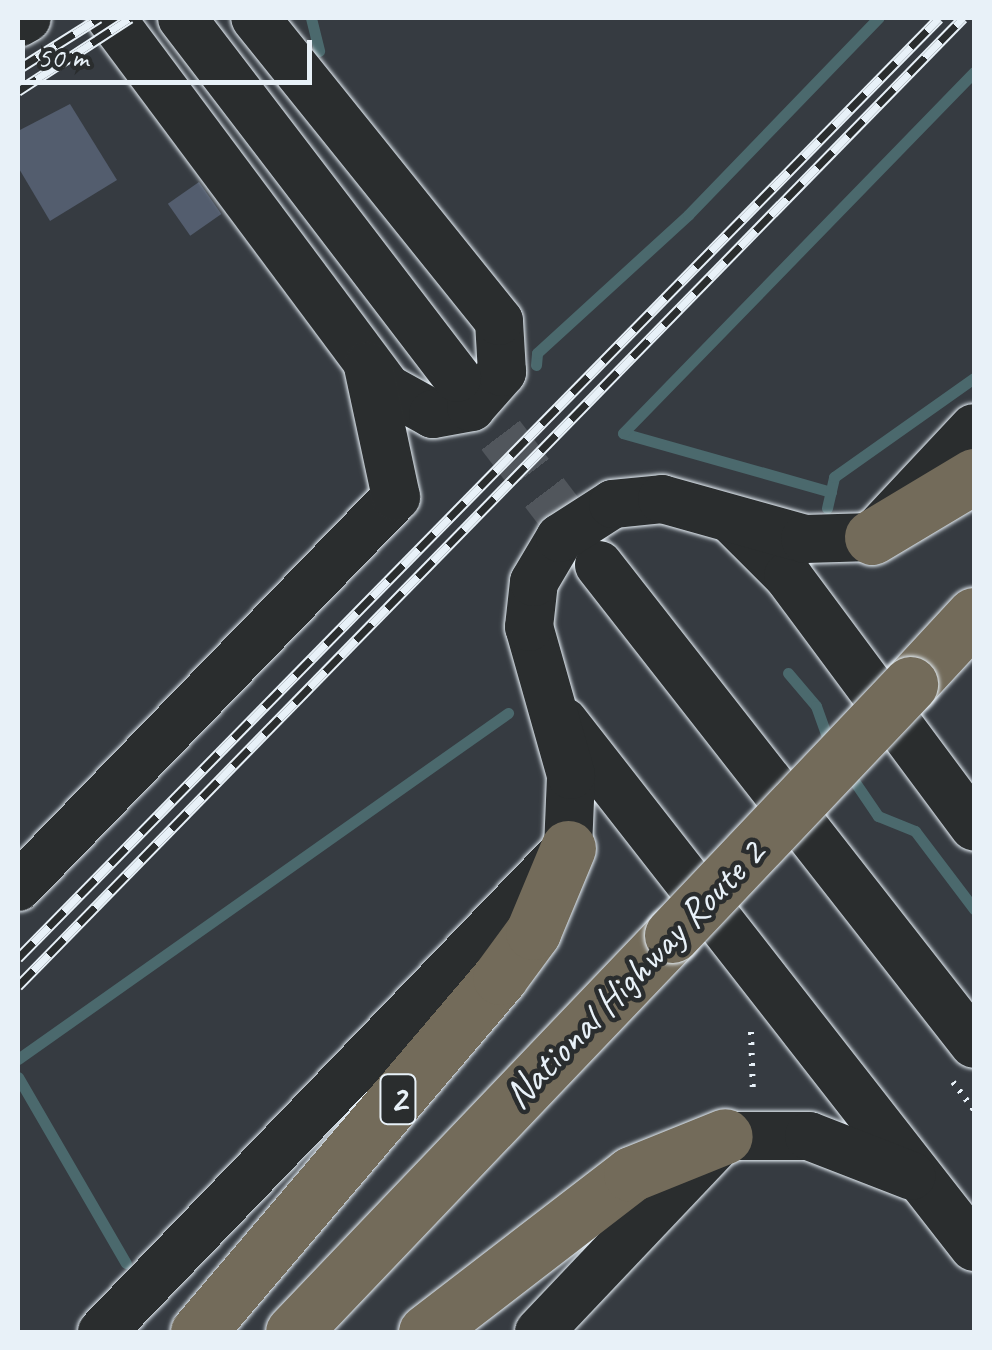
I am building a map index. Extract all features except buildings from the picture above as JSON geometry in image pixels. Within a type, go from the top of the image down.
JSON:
[{"type":"highway","points":[[872,537],[974,476]]},
{"type":"highway","name":"National Highway Route 2","points":[[293,1332],[969,625]]},
{"type":"highway","name":"2","points":[[198,1332],[500,978],[533,932],[568,848]]},
{"type":"highway","points":[[426,1332],[630,1174],[725,1136]]},
{"type":"street","points":[[18,23],[26,18]]},
{"type":"street","points":[[110,18],[368,366],[412,408],[454,413],[495,384],[506,342],[486,303],[255,18]]},
{"type":"street","points":[[182,18],[457,378]]},
{"type":"street","points":[[18,887],[396,497],[368,366]]},
{"type":"street","points":[[102,1332],[568,848],[571,775],[558,716],[529,627],[534,582],[560,538],[590,513],[638,499],[805,540],[872,537],[974,428]]},
{"type":"street","points":[[730,519],[788,576],[974,826]]},
{"type":"street","points":[[600,565],[974,1044]]},
{"type":"street","points":[[558,716],[974,1247]]},
{"type":"street","points":[[539,1332],[725,1136],[809,1136],[922,1182]]},
{"type":"waterway","points":[[311,18],[319,51]]},
{"type":"waterway","points":[[536,365],[537,353],[688,215],[878,18]]},
{"type":"waterway","points":[[831,492],[623,433],[974,72]]},
{"type":"waterway","points":[[827,508],[834,477],[974,378]]},
{"type":"waterway","points":[[788,673],[816,706],[830,745]]},
{"type":"waterway","points":[[18,1059],[508,713]]},
{"type":"waterway","points":[[846,769],[878,816],[915,831],[974,909]]},
{"type":"waterway","points":[[18,1077],[126,1263]]},
{"type":"tunnel","points":[[457,378],[597,562]]},
{"type":"railway","points":[[18,69],[99,18]]},
{"type":"railway","points":[[18,91],[130,18]]},
{"type":"railway","points":[[18,958],[939,18]]},
{"type":"railway","points":[[18,986],[963,18]]}]
